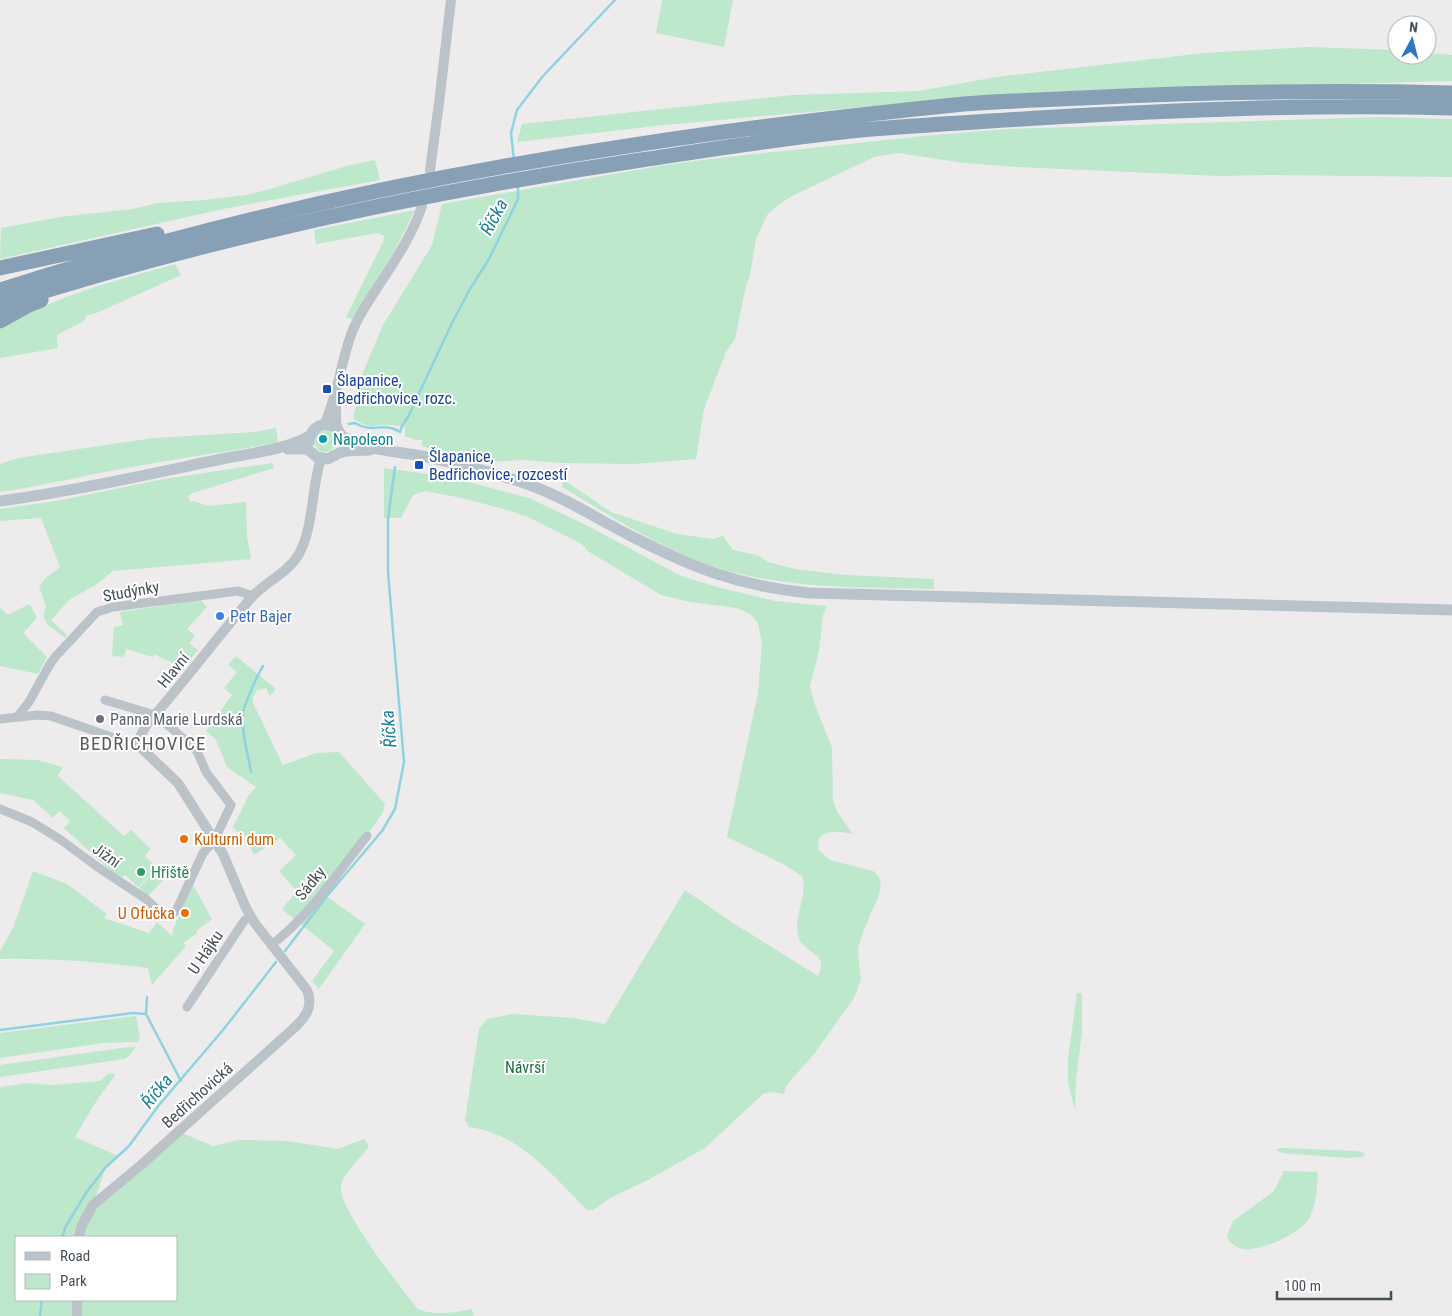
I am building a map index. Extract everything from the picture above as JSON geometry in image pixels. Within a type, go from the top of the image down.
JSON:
[{"type":"highway","points":[[0,290],[164,242],[384,188],[558,156],[739,129],[968,104],[1154,94],[1375,91],[1452,93]]},
{"type":"highway","points":[[0,305],[141,263],[386,204],[561,172],[741,145],[839,133],[1154,111],[1380,106],[1452,108]]},
{"type":"highway","points":[[0,268],[261,212],[330,200]]},
{"type":"highway","points":[[0,321],[29,305],[98,281],[141,263]]},
{"type":"main road","points":[[0,501],[76,489],[262,451],[300,441],[309,436],[315,428],[324,425],[334,426],[347,440],[381,450],[464,465],[526,484],[559,497],[632,537],[709,573],[787,591],[1452,610]]},
{"type":"main road","points":[[339,453],[343,442],[340,433]]},
{"type":"main road","points":[[309,436],[308,441],[316,455]]},
{"type":"main road","points":[[262,451],[302,448],[316,455],[328,458],[339,453],[381,450]]},
{"type":"street","points":[[430,170],[451,0]]},
{"type":"street","points":[[324,425],[337,390],[345,352],[355,327],[408,239],[422,206]]},
{"type":"street","points":[[337,390],[336,422],[340,433]]},
{"type":"street","name":"Hlavní","points":[[138,744],[147,724],[253,596],[298,556],[306,536],[316,472],[316,455]]},
{"type":"street","name":"Studýnky","points":[[17,717],[29,702],[50,664],[97,612],[113,608],[238,591],[253,596]]},
{"type":"street","points":[[105,700],[155,715],[197,752],[206,772],[231,805],[214,841]]},
{"type":"street","points":[[29,702],[38,715]]},
{"type":"street","points":[[0,719],[38,715],[51,716],[129,743],[138,744],[178,783],[223,854],[250,916],[271,945]]},
{"type":"street","name":"Jižní","points":[[0,808],[32,822],[61,840],[146,899],[164,916],[176,911],[203,853],[214,841]]},
{"type":"street","name":"Sádky","points":[[271,945],[282,937],[306,912],[367,836]]},
{"type":"street","name":"U Hájku","points":[[187,1007],[244,921],[250,916]]},
{"type":"street","name":"Bedřichovická","points":[[79,1236],[82,1225],[93,1205],[141,1165],[293,1030],[307,1014],[310,998],[304,985],[271,945]]},
{"type":"street","points":[[77,1301],[77,1316]]},
{"type":"green space","points":[[662,0],[733,0],[724,47],[656,33]]},
{"type":"green space","points":[[1308,47],[1387,50],[1387,65],[1437,65],[1437,54],[1452,55],[1452,81],[1007,94],[664,125],[517,142],[522,124],[793,95],[919,91],[996,77],[1204,53]]},
{"type":"green space","points":[[1378,117],[1452,119],[1452,177],[1220,176],[1015,167],[964,163],[898,153],[874,157],[792,196],[767,215],[756,239],[750,276],[746,285],[735,339],[726,352],[704,409],[696,459],[633,464],[521,460],[486,462],[441,453],[422,446],[422,440],[415,440],[405,436],[405,427],[390,425],[371,426],[358,422],[353,418],[363,372],[383,325],[432,245],[442,204],[665,165],[923,136],[1007,129]]},
{"type":"green space","points":[[375,160],[380,180],[223,209],[0,259],[1,228],[60,217],[132,209],[158,203],[246,195],[350,165]]},
{"type":"green space","points":[[415,210],[396,248],[352,319],[346,317],[383,242],[384,236],[378,233],[316,244],[314,230]]},
{"type":"green space","points":[[175,264],[181,275],[86,316],[84,321],[57,335],[58,348],[0,358],[0,329],[20,317],[63,298]]},
{"type":"green space","points":[[276,428],[278,442],[0,492],[0,464],[18,458],[153,438],[255,432]]},
{"type":"green space","points":[[325,430],[333,433],[336,441],[333,449],[325,452],[317,449],[314,441],[317,433]]},
{"type":"green space","points":[[272,463],[274,468],[188,496],[190,502],[194,501],[208,506],[246,502],[247,536],[251,559],[113,571],[94,586],[70,599],[51,620],[67,635],[65,638],[49,625],[44,618],[46,606],[39,586],[60,567],[41,518],[0,521],[0,509],[56,501],[164,479]]},
{"type":"green space","name":"Návrší","points":[[384,468],[450,477],[529,498],[588,526],[681,576],[775,601],[827,606],[823,615],[819,651],[810,686],[815,705],[832,748],[833,801],[838,813],[853,834],[827,833],[819,838],[818,849],[830,860],[873,871],[880,881],[879,894],[859,945],[861,980],[854,998],[814,1054],[786,1086],[784,1094],[771,1092],[763,1094],[705,1148],[648,1180],[612,1197],[593,1210],[587,1210],[548,1170],[520,1147],[487,1131],[469,1127],[465,1120],[479,1029],[487,1019],[512,1014],[574,1018],[605,1024],[685,890],[730,921],[818,976],[821,962],[818,957],[805,947],[798,935],[798,920],[804,890],[802,876],[781,863],[727,837],[758,693],[762,644],[758,623],[750,614],[737,608],[690,602],[661,595],[586,550],[580,543],[528,517],[507,510],[462,498],[425,491],[413,495],[401,518],[384,518]]},
{"type":"green space","points":[[564,480],[611,512],[677,534],[713,539],[723,536],[733,550],[757,555],[768,562],[795,569],[846,575],[934,579],[934,589],[809,585],[748,576],[718,568],[672,550],[624,524],[562,487]]},
{"type":"green space","points":[[201,600],[207,607],[187,629],[195,636],[189,643],[198,650],[183,668],[154,654],[153,657],[126,649],[124,657],[112,656],[114,627],[123,625],[120,612]]},
{"type":"green space","points":[[30,604],[37,618],[23,633],[47,657],[38,674],[0,666],[0,607],[7,615]]},
{"type":"green space","points":[[236,656],[276,689],[270,696],[266,688],[257,690],[253,697],[253,703],[283,765],[316,753],[339,752],[385,804],[383,812],[371,830],[322,893],[365,924],[319,989],[312,981],[334,951],[282,909],[297,891],[279,871],[296,855],[280,838],[254,855],[244,834],[240,835],[233,827],[249,795],[256,787],[227,767],[216,740],[206,731],[232,695],[224,688],[237,672],[228,665]]},
{"type":"green space","points":[[0,759],[38,760],[63,767],[58,776],[124,836],[131,830],[151,849],[145,856],[166,877],[148,896],[139,888],[156,869],[138,887],[125,875],[121,878],[110,870],[64,828],[70,821],[59,811],[53,818],[33,800],[0,793]]},
{"type":"green space","points":[[33,871],[67,884],[107,914],[104,918],[149,933],[157,922],[172,936],[173,929],[193,885],[212,919],[183,943],[186,946],[152,985],[148,968],[74,961],[0,959],[0,951],[13,928]]},
{"type":"green space","points":[[1077,993],[1082,993],[1082,1032],[1076,1079],[1075,1110],[1068,1083],[1068,1059]]},
{"type":"green space","points":[[136,1016],[140,1038],[138,1042],[103,1043],[0,1058],[0,1033]]},
{"type":"green space","points":[[136,1046],[125,1059],[0,1077],[0,1065]]},
{"type":"green space","points":[[109,1073],[116,1074],[97,1100],[75,1137],[118,1156],[105,1169],[93,1205],[79,1236],[15,1236],[15,1301],[178,1301],[178,1236],[85,1236],[86,1226],[99,1204],[182,1133],[213,1146],[238,1140],[287,1141],[338,1149],[364,1139],[369,1146],[349,1170],[341,1186],[349,1212],[359,1229],[418,1309],[431,1313],[451,1313],[472,1309],[474,1316],[0,1316],[0,1087],[29,1083],[52,1085],[100,1081]]},
{"type":"green space","points":[[1275,1149],[1358,1151],[1365,1154],[1363,1157],[1346,1158],[1282,1153]]},
{"type":"green space","points":[[1284,1171],[1317,1172],[1316,1198],[1308,1220],[1288,1236],[1259,1248],[1243,1249],[1229,1242],[1227,1235],[1233,1221],[1274,1191]]},
{"type":"waterway","name":"Říčka","points":[[514,160],[511,133],[517,110],[543,76],[615,0]]},
{"type":"waterway","name":"Říčka","points":[[349,424],[355,423],[367,427],[388,428],[400,432],[452,323],[489,259],[518,199],[518,185]]},
{"type":"waterway","name":"Říčka","points":[[285,951],[327,896],[382,831],[395,809],[404,762],[388,572],[388,519],[395,467]]},
{"type":"waterway","points":[[251,772],[244,735],[243,713],[246,702],[263,666]]},
{"type":"waterway","name":"Říčka","points":[[62,1236],[66,1226],[86,1193],[105,1168],[129,1146],[159,1105],[223,1030],[276,962]]},
{"type":"waterway","points":[[147,997],[146,1014],[181,1081]]},
{"type":"waterway","points":[[0,1030],[133,1013],[146,1014]]},
{"type":"waterway","name":"Říčka","points":[[40,1316],[42,1301]]},
{"type":"place","name":"Šlapanice, Bedřichovice, rozc.","points":[[327,389]]},
{"type":"place","name":"Napoleon","points":[[323,439]]},
{"type":"place","name":"Šlapanice, Bedřichovice, rozcestí","points":[[419,465]]},
{"type":"place","name":"Petr Bajer","points":[[220,616]]},
{"type":"place","name":"Panna Marie Lurdská","points":[[100,719]]},
{"type":"place","name":"Kulturni dum","points":[[184,839]]},
{"type":"place","name":"Hřiště","points":[[141,872]]},
{"type":"place","name":"U Ofučka","points":[[185,913]]},
{"type":"district","name":"BEDŘICHOVICE","points":[[143,743]]}]
